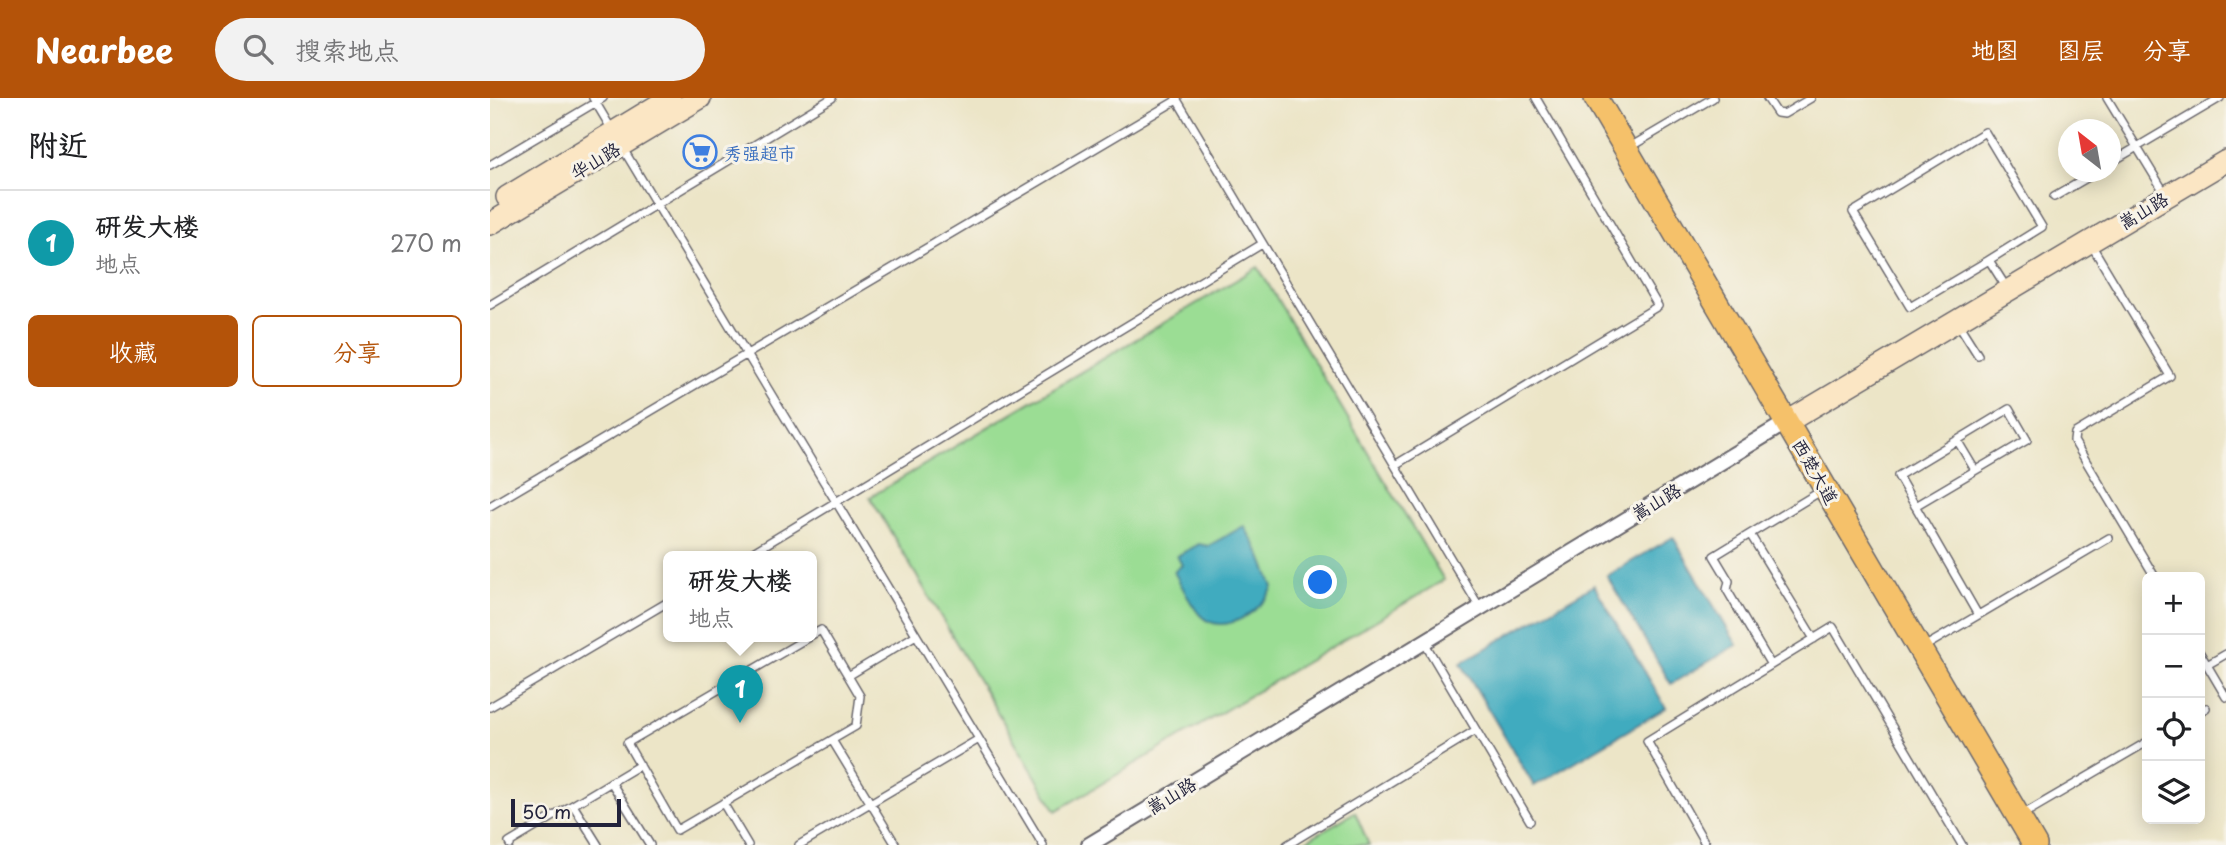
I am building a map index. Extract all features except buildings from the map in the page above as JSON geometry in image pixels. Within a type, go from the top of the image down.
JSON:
[{"type":"main road","name":"西楚大道","points":[[1596,98],[2035,845]]},
{"type":"street","name":"华山路","points":[[490,224],[617,138],[670,98]]},
{"type":"street","name":"华山路","points":[[490,207],[617,138],[700,98]]},
{"type":"street","name":"嵩山路","points":[[1089,845],[1787,422],[2226,161]]},
{"type":"lane","points":[[490,165],[594,100],[603,98]]},
{"type":"lane","points":[[490,305],[832,98]]},
{"type":"lane","points":[[1395,465],[1658,306],[1536,98]]},
{"type":"lane","points":[[1626,149],[1713,98]]},
{"type":"lane","points":[[1767,98],[1777,113],[1784,114],[1811,98]]},
{"type":"lane","points":[[2107,98],[2167,196]]},
{"type":"lane","points":[[2121,156],[2220,98]]},
{"type":"lane","points":[[490,506],[1177,99],[1480,608]]},
{"type":"lane","points":[[594,100],[1043,845]]},
{"type":"lane","points":[[1985,132],[2042,227],[1989,260],[1910,307],[1853,212],[1985,132]]},
{"type":"lane","points":[[2054,197],[2080,182]]},
{"type":"lane","points":[[2090,242],[2170,376],[2076,433],[2074,441],[2152,572]]},
{"type":"lane","points":[[755,551],[1262,244]]},
{"type":"lane","points":[[1989,260],[2008,290]]},
{"type":"lane","points":[[1956,321],[1978,355]]},
{"type":"lane","points":[[1915,506],[2027,440],[2009,409],[1898,476],[1915,506],[1978,615]]},
{"type":"lane","points":[[1957,440],[1975,470]]},
{"type":"lane","points":[[1771,665],[1727,590],[1729,581],[1714,556],[1826,489]]},
{"type":"lane","points":[[1750,534],[1814,639]]},
{"type":"lane","points":[[1920,650],[2109,538]]},
{"type":"lane","points":[[490,708],[663,605]]},
{"type":"lane","points":[[1706,845],[1647,741],[1833,627],[1962,845]]},
{"type":"lane","points":[[800,642],[627,743],[677,830],[856,726],[860,696],[821,630],[817,632]]},
{"type":"lane","points":[[848,676],[916,635]]},
{"type":"lane","points":[[1424,642],[1530,821]]},
{"type":"lane","points":[[2207,665],[2226,654]]},
{"type":"lane","points":[[2205,662],[2226,697]]},
{"type":"lane","points":[[1287,845],[1476,730]]},
{"type":"lane","points":[[799,845],[979,738]]},
{"type":"lane","points":[[832,740],[896,845]]},
{"type":"lane","points":[[2018,817],[2142,745]]},
{"type":"lane","points":[[510,845],[509,843],[640,765]]},
{"type":"lane","points":[[611,782],[650,845]]},
{"type":"lane","points":[[723,803],[748,845]]},
{"type":"lane","points":[[573,805],[598,845]]},
{"type":"green space","points":[[1258,267],[1444,580],[1056,811],[870,497]]},
{"type":"green space","points":[[1355,812],[1369,845],[1299,845]]},
{"type":"water","points":[[1244,526],[1260,554],[1273,587],[1261,604],[1241,619],[1231,623],[1209,622],[1189,600],[1174,572],[1182,565],[1177,556],[1199,544],[1208,546]]},
{"type":"water","points":[[1673,537],[1737,645],[1671,684],[1607,576]]},
{"type":"water","points":[[1594,585],[1666,708],[1534,786],[1461,663]]},
{"type":"place","name":"秀强超市","points":[[700,152]]},
{"type":"place","name":"研发大楼","points":[[740,723]]}]
